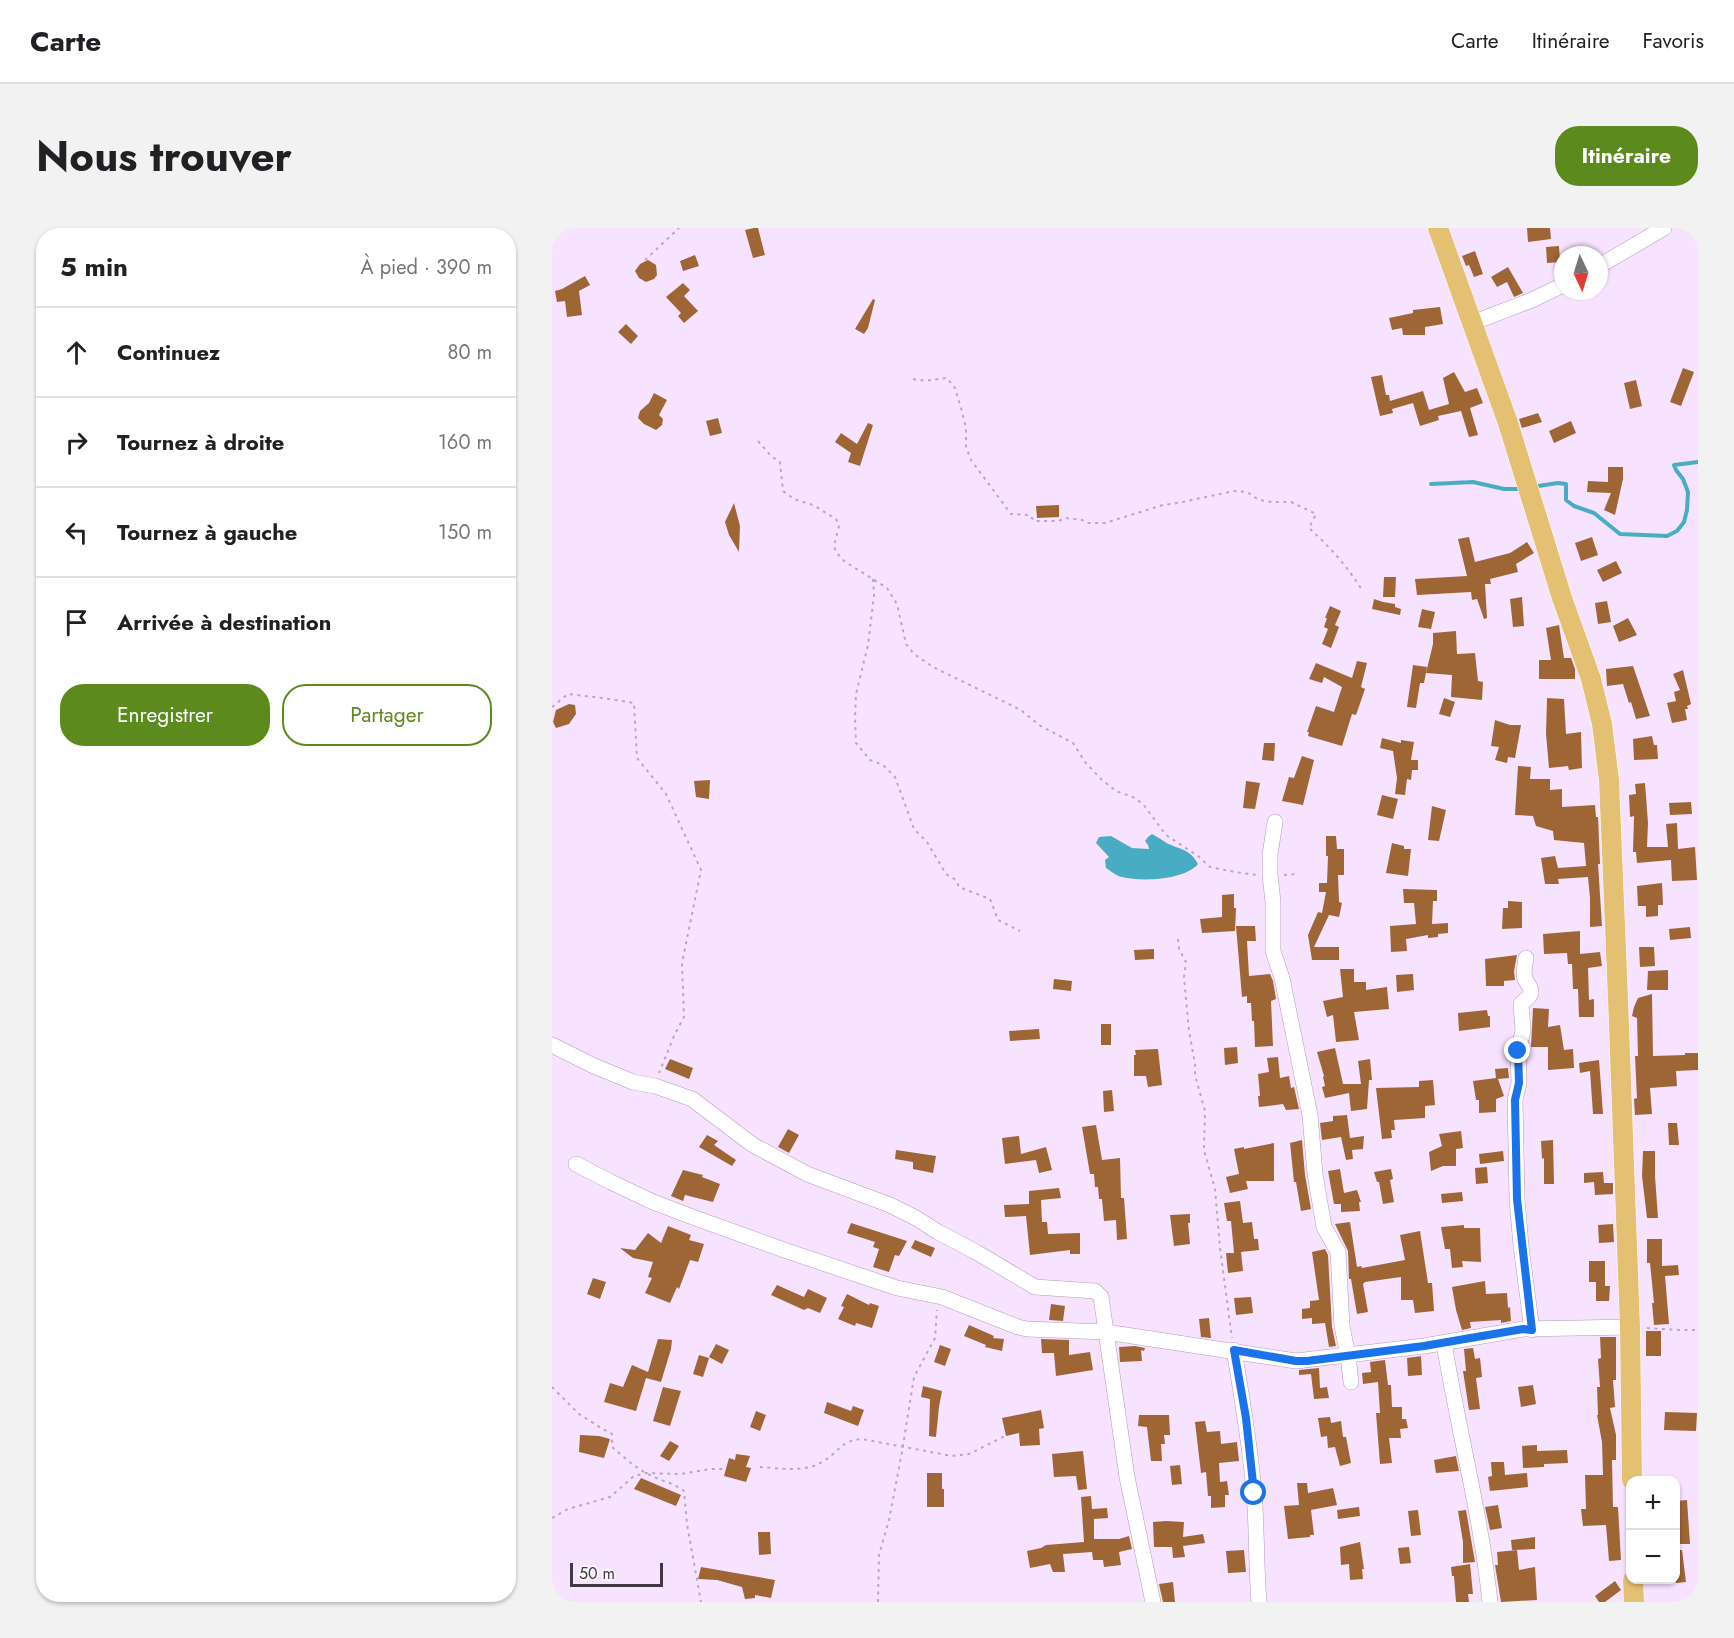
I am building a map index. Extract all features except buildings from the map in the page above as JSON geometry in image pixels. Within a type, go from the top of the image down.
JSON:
[{"type":"main road","points":[[1438,228],[1508,423],[1562,597],[1592,680],[1602,724],[1610,780],[1630,1327],[1632,1476]]},
{"type":"main road","points":[[1633,1584],[1634,1602]]},
{"type":"street","points":[[1608,261],[1664,228]]},
{"type":"street","points":[[1472,323],[1554,289]]},
{"type":"street","points":[[1275,822],[1270,855],[1273,951],[1282,978],[1310,1115],[1315,1174],[1324,1227],[1338,1252],[1342,1326],[1351,1382]]},
{"type":"street","points":[[1526,958],[1524,976],[1531,994],[1521,1004],[1523,1031],[1518,1051],[1519,1083],[1515,1100],[1517,1199],[1532,1330]]},
{"type":"street","points":[[552,1045],[633,1082],[655,1086],[692,1099],[753,1145],[807,1174],[891,1205],[1035,1287],[1095,1291],[1101,1297],[1127,1477],[1152,1602]]},
{"type":"street","points":[[576,1164],[621,1187],[698,1219],[897,1288],[942,1297],[1028,1329],[1106,1332],[1296,1361],[1444,1343],[1523,1329],[1630,1327]]},
{"type":"street","points":[[1444,1343],[1452,1394],[1473,1493],[1490,1602]]},
{"type":"street","points":[[1234,1350],[1246,1418],[1254,1493],[1259,1602]]},
{"type":"path","points":[[645,260],[679,228]]},
{"type":"path","points":[[913,379],[925,382],[947,378],[955,388],[966,428],[966,447],[971,460],[1011,514],[1029,516],[1034,521],[1059,521],[1065,518],[1088,523],[1106,523],[1163,504],[1234,491],[1247,492],[1259,500],[1291,501],[1316,514],[1309,528],[1327,544],[1353,575],[1362,590]]},
{"type":"path","points":[[758,441],[771,456],[780,462],[783,491],[794,499],[813,505],[836,519],[839,526],[834,546],[836,552],[844,561],[887,588],[897,604],[906,644],[914,654],[1021,710],[1039,725],[1073,743],[1085,762],[1102,780],[1116,791],[1133,797],[1143,804],[1166,836],[1198,856],[1210,867],[1270,875],[1296,874]]},
{"type":"path","points":[[873,578],[874,595],[868,645],[856,694],[856,743],[870,760],[883,765],[894,777],[914,829],[927,842],[946,874],[956,880],[959,887],[990,899],[999,920],[1020,931]]},
{"type":"path","points":[[552,707],[568,694],[634,703],[637,758],[666,794],[701,870],[682,963],[684,1017],[674,1036],[655,1086]]},
{"type":"path","points":[[1178,939],[1179,949],[1186,962],[1184,977],[1189,1031],[1195,1075],[1205,1111],[1204,1150],[1215,1189],[1220,1248],[1234,1350]]},
{"type":"path","points":[[878,1602],[879,1555],[889,1520],[914,1377],[935,1338],[937,1312],[935,1296]]},
{"type":"path","points":[[1630,1327],[1698,1330]]},
{"type":"path","points":[[552,1387],[579,1414],[612,1434],[612,1447],[633,1465],[684,1491],[687,1524],[701,1602]]},
{"type":"path","points":[[760,1467],[794,1470],[820,1464],[850,1440],[862,1439],[952,1456],[969,1454],[1005,1436]]},
{"type":"path","points":[[552,1518],[568,1509],[610,1497],[634,1476],[646,1473],[680,1474],[723,1469]]},
{"type":"water","points":[[1152,834],[1187,852],[1198,864],[1174,876],[1151,879],[1130,879],[1116,875],[1106,868],[1105,860],[1109,857],[1096,843],[1099,837],[1111,836],[1132,848],[1149,849],[1145,841]]},
{"type":"waterway","points":[[1538,486],[1566,484],[1566,500],[1574,506],[1594,513],[1620,534],[1667,536],[1677,531],[1684,522],[1687,510],[1688,492],[1674,465],[1698,462]]},
{"type":"waterway","points":[[1431,484],[1473,482],[1504,489],[1519,489]]},
{"type":"route","points":[[1254,1493],[1246,1418],[1234,1350],[1307,1361],[1424,1346],[1523,1329],[1532,1330],[1517,1199],[1515,1100],[1519,1083],[1518,1051]]}]
